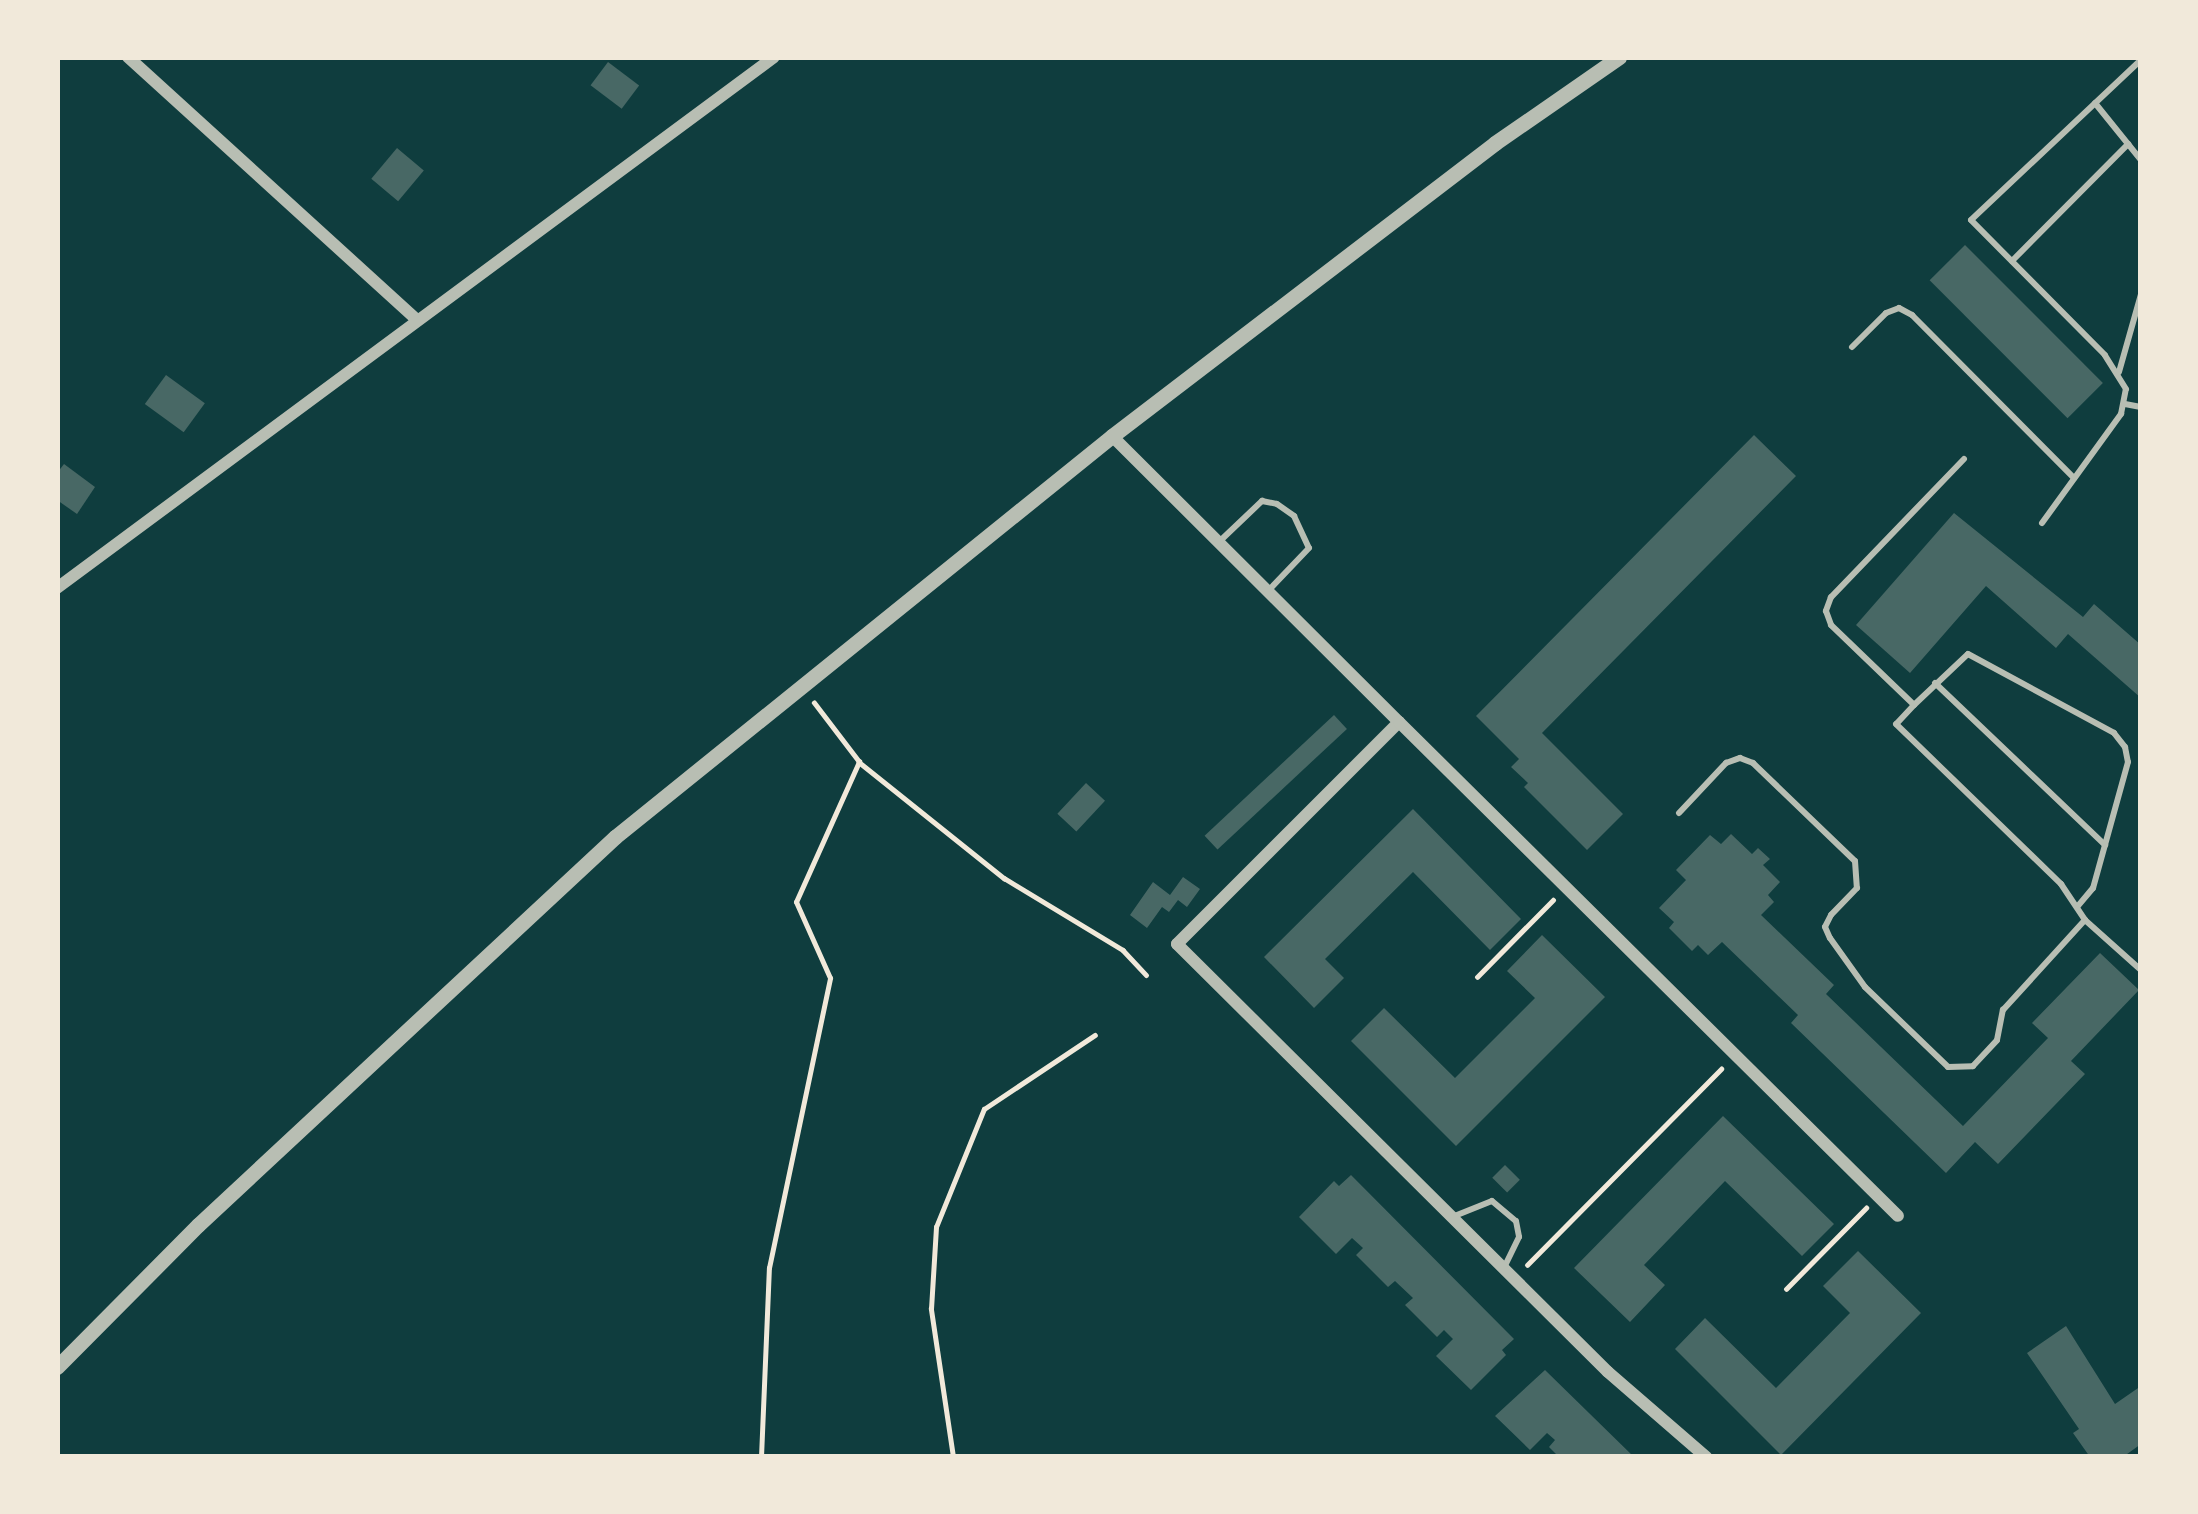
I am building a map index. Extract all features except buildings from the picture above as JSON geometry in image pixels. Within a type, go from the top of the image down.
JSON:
[{"type":"street","points":[[128,57],[417,320]]},
{"type":"street","points":[[57,588],[774,57]]},
{"type":"street","points":[[57,1367],[198,1225],[615,837],[1112,436],[1495,143],[1619,57]]},
{"type":"street","points":[[1112,436],[1898,1216]]},
{"type":"street","points":[[1399,722],[1178,944],[1608,1372],[1706,1457]]},
{"type":"lane","points":[[2119,372],[1971,220],[2141,60]]},
{"type":"lane","points":[[2095,103],[2141,160]]},
{"type":"lane","points":[[2012,261],[2128,144]]},
{"type":"lane","points":[[2042,523],[2125,404],[2119,372],[2141,293]]},
{"type":"lane","points":[[1852,347],[1886,314],[1899,308],[1912,314],[2074,478]]},
{"type":"lane","points":[[2125,404],[2141,407]]},
{"type":"lane","points":[[1914,705],[1831,625],[1826,611],[1832,597],[1964,459]]},
{"type":"lane","points":[[1219,542],[1262,501],[1294,516],[1309,548],[1268,591]]},
{"type":"lane","points":[[2078,908],[2093,888],[2128,762],[2125,747],[2114,733],[1968,654],[1895,724],[2061,884],[2086,920],[2141,970]]},
{"type":"lane","points":[[1935,683],[2105,845]]},
{"type":"lane","points":[[1679,813],[1726,763],[1740,758],[1753,763],[1855,861],[1857,888],[1831,915],[1826,927],[1830,938],[1865,987],[1948,1067],[1973,1066],[1997,1040],[2003,1010],[2086,920]]},
{"type":"lane","points":[[1452,1217],[1484,1202],[1499,1204],[1520,1229],[1509,1273]]},
{"type":"path","points":[[799,684],[860,762],[1004,878],[1123,950],[1146,975]]},
{"type":"path","points":[[761,1457],[769,1268],[830,978],[796,902],[860,762]]},
{"type":"path","points":[[1477,977],[1566,887]]},
{"type":"path","points":[[953,1457],[932,1309],[936,1227],[984,1109],[1095,1035]]},
{"type":"path","points":[[1509,1273],[1736,1055]]},
{"type":"path","points":[[1786,1289],[1878,1196]]}]
